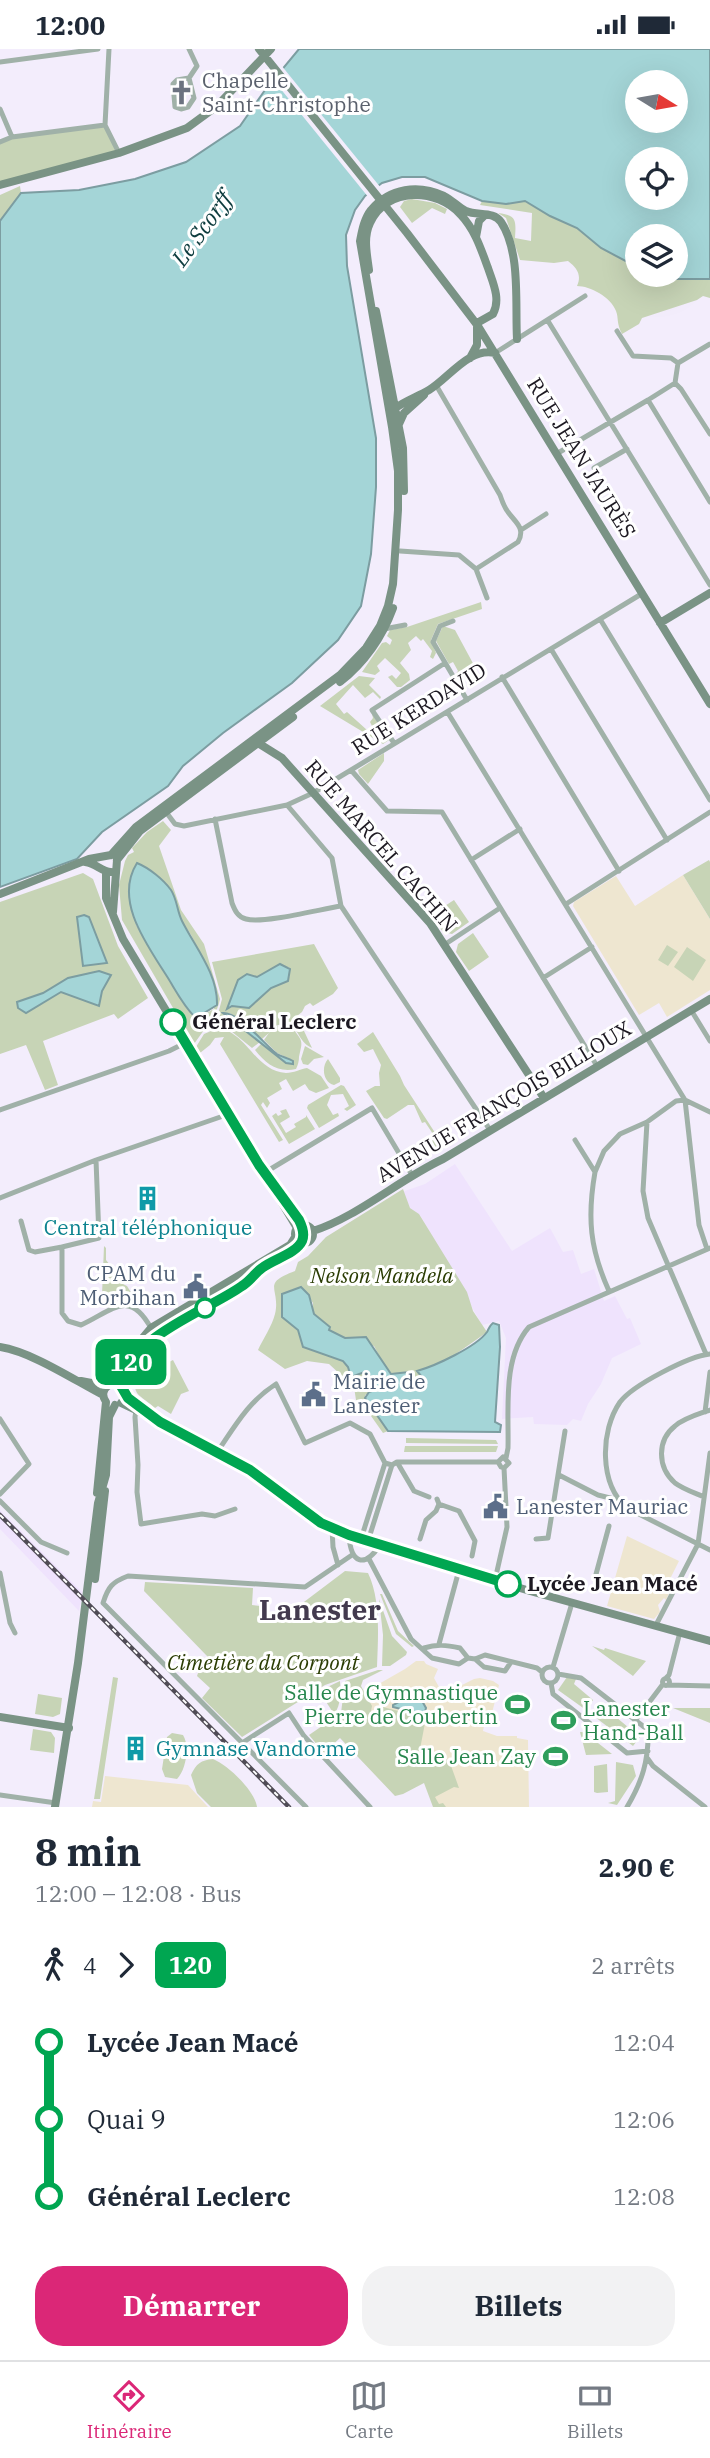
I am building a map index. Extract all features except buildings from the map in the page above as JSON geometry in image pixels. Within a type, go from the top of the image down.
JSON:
[{"type":"street","points":[[0,62],[99,49]]},
{"type":"street","points":[[109,49],[105,125],[119,153]]},
{"type":"street","points":[[189,49],[197,67],[189,78],[177,80],[173,84],[176,107],[181,109],[188,107],[194,98],[189,78]]},
{"type":"street","name":"RUE JEAN JAURÈS","points":[[259,49],[477,323],[710,704]]},
{"type":"street","points":[[0,185],[119,153],[187,128],[203,118],[271,49]]},
{"type":"street","points":[[0,109],[12,137]]},
{"type":"street","points":[[0,142],[12,137],[105,125]]},
{"type":"street","points":[[103,865],[115,861],[140,831],[357,667],[384,629],[396,595],[404,469],[398,426],[388,399],[361,251],[360,241],[370,211],[387,197],[411,188],[448,197],[464,210],[491,215],[500,221],[513,254],[517,339]]},
{"type":"street","points":[[113,913],[115,861],[136,827],[340,675],[372,640],[388,606],[394,576],[399,486],[393,389],[371,282],[366,241],[370,222],[401,196],[419,194],[446,203],[460,213],[476,237],[493,283],[497,303],[493,314],[477,323],[477,345],[470,358]]},
{"type":"street","points":[[476,237],[479,221],[485,215]]},
{"type":"street","points":[[398,426],[404,413],[470,358],[483,351],[495,353],[585,296]]},
{"type":"street","points":[[548,321],[710,585]]},
{"type":"street","points":[[617,331],[633,356],[671,358],[678,363]]},
{"type":"street","points":[[678,363],[710,344]]},
{"type":"street","points":[[558,453],[675,383],[678,363]]},
{"type":"street","points":[[675,383],[710,434]]},
{"type":"street","points":[[393,410],[432,388]]},
{"type":"street","points":[[432,388],[521,530],[518,542],[476,569]]},
{"type":"street","points":[[393,389],[411,398]]},
{"type":"street","points":[[648,400],[710,502]]},
{"type":"street","points":[[594,468],[627,449]]},
{"type":"street","points":[[521,530],[546,514]]},
{"type":"street","points":[[400,551],[459,555],[476,569],[487,598]]},
{"type":"street","name":"RUE KERDAVID","points":[[166,812],[180,827],[287,805],[313,793],[448,713],[502,677],[643,593]]},
{"type":"street","points":[[660,623],[710,593]]},
{"type":"street","points":[[600,619],[710,800]]},
{"type":"street","points":[[453,621],[440,626],[433,642],[467,700]]},
{"type":"street","points":[[384,629],[405,625]]},
{"type":"street","points":[[551,649],[667,840]]},
{"type":"street","points":[[394,743],[372,710],[445,663]]},
{"type":"street","points":[[502,677],[619,871]]},
{"type":"street","points":[[448,713],[685,1100],[699,1225],[708,1248],[536,1322],[525,1332],[513,1363],[509,1395],[506,1458],[509,1462],[504,1468],[507,1527],[495,1580]]},
{"type":"street","name":"RUE MARCEL CACHIN","points":[[272,733],[282,758]]},
{"type":"street","name":"RUE MARCEL CACHIN","points":[[258,743],[282,758],[430,923],[544,1098]]},
{"type":"street","points":[[351,770],[387,811],[442,812],[597,1066]]},
{"type":"street","points":[[287,805],[332,858],[341,906],[490,1130]]},
{"type":"street","points":[[566,904],[710,812]]},
{"type":"street","points":[[215,819],[234,911],[243,918],[257,920],[341,906]]},
{"type":"street","points":[[471,859],[520,829]]},
{"type":"street","points":[[0,894],[94,857],[103,865],[106,898],[123,939],[266,1176],[276,1186],[304,1243]]},
{"type":"street","points":[[103,865],[115,861]]},
{"type":"street","points":[[444,946],[500,908]]},
{"type":"street","points":[[543,978],[592,947]]},
{"type":"street","name":"AVENUE FRANÇOIS BILLOUX","points":[[114,1395],[129,1364],[150,1341],[244,1286],[258,1273],[295,1252],[311,1239],[313,1231],[332,1224],[710,999]]},
{"type":"street","points":[[691,1010],[710,1041]]},
{"type":"street","points":[[0,1110],[185,1043]]},
{"type":"street","points":[[609,1291],[594,1252],[590,1226],[590,1202],[595,1172],[604,1151],[620,1135],[647,1122],[676,1101],[685,1100],[710,1112]]},
{"type":"street","points":[[266,1176],[372,1108],[412,1175]]},
{"type":"street","points":[[0,1198],[96,1160],[229,1114]]},
{"type":"street","points":[[647,1122],[643,1191],[648,1218],[708,1354],[638,1385],[621,1402],[612,1419],[606,1461],[609,1480],[618,1500],[627,1508],[710,1551]]},
{"type":"street","points":[[575,1140],[595,1172]]},
{"type":"street","points":[[21,1221],[29,1250],[35,1252],[99,1238],[96,1160]]},
{"type":"street","points":[[0,1795],[56,1805],[91,1587],[106,1475],[109,1417],[114,1395],[130,1353],[151,1328],[290,1245],[298,1230],[309,1226],[313,1231]]},
{"type":"street","points":[[62,1247],[62,1313],[68,1321],[81,1325],[117,1305],[127,1305],[137,1308],[151,1328],[150,1341]]},
{"type":"street","points":[[0,1347],[114,1395],[160,1422]]},
{"type":"street","points":[[704,1497],[675,1483],[665,1471],[661,1448],[667,1434],[676,1425],[707,1411],[710,1372]]},
{"type":"street","points":[[218,1451],[241,1416],[266,1390],[276,1384],[305,1443],[350,1423],[370,1434],[414,1491],[429,1497]]},
{"type":"street","points":[[114,1395],[136,1411],[218,1451],[250,1470],[321,1523],[332,1528],[495,1580],[710,1641]]},
{"type":"street","points":[[91,1587],[98,1474],[114,1395]]},
{"type":"street","points":[[136,1411],[137,1492],[141,1524],[202,1514],[215,1516],[235,1509]]},
{"type":"street","points":[[0,1419],[29,1464],[0,1494]]},
{"type":"street","points":[[536,1539],[548,1538],[565,1431]]},
{"type":"street","points":[[656,1625],[698,1544],[710,1453]]},
{"type":"street","points":[[391,1463],[498,1462],[500,1458],[506,1458]]},
{"type":"street","points":[[498,1462],[504,1468]]},
{"type":"street","points":[[364,1540],[391,1463]]},
{"type":"street","points":[[98,1503],[106,1475]]},
{"type":"street","points":[[559,1475],[598,1495],[618,1500]]},
{"type":"street","points":[[0,1501],[41,1542],[67,1553]]},
{"type":"street","points":[[415,1556],[426,1520],[436,1511],[438,1501],[459,1511],[475,1541],[471,1556]]},
{"type":"street","points":[[595,1578],[609,1527]]},
{"type":"street","points":[[332,1528],[338,1565]]},
{"type":"street","points":[[349,1535],[352,1555]]},
{"type":"street","points":[[352,1555],[364,1561],[369,1559],[380,1545]]},
{"type":"street","points":[[306,1807],[103,1603],[107,1589],[113,1581],[128,1576],[306,1587],[352,1555]]},
{"type":"street","points":[[369,1559],[411,1639],[432,1658],[459,1664],[485,1655],[537,1668],[542,1672],[543,1679],[551,1683]]},
{"type":"street","points":[[439,1644],[465,1569]]},
{"type":"street","points":[[0,1573],[10,1623],[15,1633]]},
{"type":"street","points":[[552,1667],[572,1603]]},
{"type":"street","points":[[635,1721],[666,1682],[680,1632]]},
{"type":"street","points":[[424,1648],[439,1644],[460,1648],[484,1667],[505,1671],[511,1662]]},
{"type":"street","points":[[542,1672],[547,1667],[552,1667]]},
{"type":"street","points":[[552,1667],[558,1674],[581,1678],[648,1730],[648,1755],[638,1789],[626,1807]]},
{"type":"street","points":[[551,1683],[558,1674]]},
{"type":"street","points":[[666,1682],[710,1686]]},
{"type":"street","points":[[551,1683],[553,1695],[626,1753],[648,1755]]},
{"type":"street","points":[[242,1743],[289,1713],[304,1736],[370,1807]]},
{"type":"street","points":[[0,1717],[69,1728]]},
{"type":"street","points":[[648,1755],[653,1766],[705,1807]]},
{"type":"shaded area","points":[[683,875],[710,919],[710,990],[667,1017],[659,1003],[639,1015],[573,906],[574,902],[616,876],[635,906]]},
{"type":"shaded area","points":[[455,1164],[512,1251],[550,1228],[563,1252],[573,1250],[581,1274],[594,1269],[604,1301],[615,1296],[627,1319],[630,1318],[641,1344],[612,1358],[581,1421],[573,1419],[567,1425],[534,1424],[533,1417],[502,1419],[506,1338],[499,1321],[482,1325],[423,1220],[410,1208],[402,1192],[425,1184]]},
{"type":"shaded area","points":[[0,1510],[82,1592],[79,1611],[0,1529]]},
{"type":"shaded area","points":[[627,1536],[679,1561],[670,1579],[672,1587],[666,1600],[664,1598],[658,1605],[660,1612],[654,1619],[607,1606]]},
{"type":"shaded area","points":[[416,1661],[424,1661],[438,1669],[434,1678],[445,1698],[460,1691],[458,1687],[474,1679],[493,1681],[499,1685],[491,1717],[486,1717],[483,1731],[497,1736],[517,1736],[528,1740],[529,1807],[439,1807],[420,1767],[343,1709]]},
{"type":"shaded area","points":[[105,1776],[188,1785],[208,1807],[92,1807],[93,1801],[101,1802]]},
{"type":"green space","points":[[105,125],[119,153],[0,185],[0,142],[12,137]]},
{"type":"green space","points":[[20,186],[21,193],[0,221],[0,195]]},
{"type":"green space","points":[[412,199],[435,203],[447,209],[445,214],[432,208],[412,223],[400,207],[404,201]]},
{"type":"green space","points":[[482,201],[506,204],[524,201],[577,228],[601,248],[625,261],[625,287],[688,287],[688,279],[710,279],[710,298],[703,296],[642,318],[639,324],[622,334],[617,314],[610,301],[600,293],[577,286],[578,272],[568,261],[554,263],[520,260],[506,218],[498,213],[512,217],[515,238],[531,241],[532,213],[480,205]]},
{"type":"green space","points":[[481,602],[482,609],[438,624],[431,640],[436,653],[433,659],[430,657],[432,651],[423,639],[421,641],[416,636],[408,643],[411,650],[400,663],[409,674],[410,680],[401,687],[397,687],[388,677],[392,675],[396,679],[401,673],[385,658],[377,666],[380,671],[375,675],[362,672],[382,643],[390,645],[392,640],[387,636],[390,630],[407,627]]},
{"type":"green space","points":[[443,626],[455,630],[475,667],[457,678],[455,675],[458,671],[453,662],[449,664],[436,641]]},
{"type":"green space","points":[[359,676],[375,678],[369,685],[380,699],[373,692],[365,698],[353,685],[336,704],[344,714],[347,712],[367,730],[372,726],[372,714],[389,740],[383,744],[320,706]]},
{"type":"green space","points":[[384,753],[384,761],[368,784],[358,770]]},
{"type":"green space","points":[[163,821],[171,830],[159,846],[181,910],[204,944],[220,999],[213,1017],[194,1044],[122,920],[119,885],[125,861],[128,855],[134,852],[132,848],[147,832]],"holes":[[[146,867],[171,891],[182,921],[210,973],[216,993],[214,1009],[196,1018],[136,925]]]},
{"type":"green space","points":[[709,860],[710,862],[710,919],[683,875]]},
{"type":"green space","points":[[83,873],[93,879],[118,946],[148,998],[118,1019],[114,1014],[43,1041],[58,1085],[45,1090],[26,1045],[0,1054],[0,902]]},
{"type":"green space","points":[[454,900],[469,922],[452,934],[443,932],[431,915]]},
{"type":"green space","points":[[473,933],[489,957],[469,971],[456,952],[458,944]]},
{"type":"green space","points":[[314,944],[338,988],[313,1006],[310,1003],[305,1006],[297,1016],[312,1048],[295,1030],[286,1025],[278,1025],[262,1039],[230,1013],[223,1013],[260,1042],[252,1048],[226,1027],[218,1014],[222,999],[212,962]],"holes":[[[289,967],[288,981],[271,988],[244,1008],[231,1006],[227,1009],[234,989],[255,977]]]},
{"type":"green space","points":[[667,945],[678,952],[668,966],[658,960]]},
{"type":"green space","points":[[687,947],[706,960],[693,981],[674,967]]},
{"type":"green space","points":[[278,1026],[293,1029],[301,1040],[296,1069],[284,1070],[273,1066],[255,1050],[262,1043],[286,1063],[288,1058],[277,1053],[264,1040],[271,1030]]},
{"type":"green space","points":[[218,1028],[236,1036],[266,1066],[275,1071],[289,1073],[307,1068],[321,1076],[329,1088],[316,1093],[309,1090],[305,1084],[293,1091],[286,1079],[279,1083],[282,1089],[267,1098],[270,1103],[267,1108],[263,1102],[261,1105],[283,1140],[279,1142],[220,1044],[224,1037],[215,1038],[200,1053],[196,1047],[204,1034]]},
{"type":"green space","points":[[373,1032],[443,1145],[436,1150],[432,1140],[435,1137],[425,1122],[422,1123],[414,1105],[408,1105],[387,1119],[366,1091],[380,1086],[381,1065],[373,1049],[364,1052],[357,1044]]},
{"type":"green space","points":[[305,1046],[324,1057],[314,1059],[308,1065],[303,1064],[301,1059]]},
{"type":"green space","points":[[328,1059],[340,1078],[340,1082],[334,1085],[327,1081],[324,1074]]},
{"type":"green space","points":[[341,1085],[356,1105],[347,1111],[344,1109],[349,1106],[343,1094],[331,1095],[327,1105],[333,1115],[338,1113],[339,1116],[319,1128],[307,1108],[308,1105]]},
{"type":"green space","points":[[286,1109],[290,1117],[280,1123],[286,1133],[296,1127],[294,1124],[306,1115],[315,1129],[289,1144],[272,1116],[276,1113],[278,1116],[282,1114],[280,1111]]},
{"type":"green space","name":"Nelson Mandela","points":[[403,1189],[410,1208],[419,1214],[467,1292],[473,1311],[487,1332],[445,1360],[418,1371],[422,1377],[415,1381],[409,1372],[392,1374],[386,1369],[374,1346],[328,1330],[329,1327],[313,1314],[313,1303],[301,1287],[293,1292],[282,1316],[298,1330],[304,1347],[343,1361],[348,1367],[365,1372],[375,1382],[375,1391],[365,1395],[365,1398],[388,1431],[383,1433],[364,1406],[356,1400],[354,1387],[329,1364],[307,1361],[285,1369],[258,1350],[275,1314],[275,1283],[295,1271],[298,1262],[308,1256],[326,1237]]},
{"type":"green space","points":[[104,1246],[106,1260],[132,1294],[102,1295]]},
{"type":"green space","points":[[154,1348],[165,1364],[173,1360],[189,1391],[181,1394],[171,1414],[158,1406],[155,1408],[137,1393],[135,1387],[138,1367]]},
{"type":"green space","points":[[406,1438],[496,1440],[498,1444],[406,1443]]},
{"type":"green space","points":[[405,1446],[498,1446],[496,1452],[404,1452]]},
{"type":"green space","name":"Cimetière du Corpont","points":[[345,1571],[368,1573],[372,1584],[378,1619],[377,1667],[325,1685],[242,1737],[202,1698],[210,1688],[197,1676],[198,1673],[212,1671],[207,1656],[144,1591],[145,1582],[253,1588],[252,1605],[260,1606],[260,1611],[289,1614],[290,1608],[296,1608]]},
{"type":"green space","points":[[380,1594],[398,1631],[414,1646],[396,1634]]},
{"type":"green space","points":[[379,1599],[392,1636],[407,1652],[390,1666],[382,1666],[383,1635]]},
{"type":"green space","points":[[592,1646],[604,1650],[605,1648],[646,1661],[633,1676]]},
{"type":"green space","points":[[383,1670],[363,1680],[361,1686],[372,1706],[371,1711],[383,1707],[421,1717],[420,1721],[425,1723],[417,1765],[426,1767],[442,1754],[450,1763],[459,1788],[454,1787],[435,1797],[439,1804],[443,1803],[446,1807],[433,1807],[424,1783],[395,1796],[340,1738],[324,1753],[309,1735],[341,1713],[345,1681]]},
{"type":"green space","points":[[113,1677],[118,1678],[100,1799],[94,1799]]},
{"type":"green space","points":[[567,1677],[576,1679],[574,1684],[593,1700],[586,1710],[558,1690]]},
{"type":"green space","points":[[340,1681],[339,1702],[334,1714],[319,1691]]},
{"type":"green space","points":[[38,1694],[62,1698],[60,1714],[53,1717],[35,1714]]},
{"type":"green space","points":[[599,1703],[640,1737],[633,1746],[591,1714]]},
{"type":"green space","points":[[673,1708],[710,1708],[710,1723]]},
{"type":"green space","points":[[33,1729],[51,1732],[55,1738],[54,1753],[30,1750]]},
{"type":"green space","points":[[580,1732],[584,1732],[612,1754],[586,1755]]},
{"type":"green space","points":[[172,1733],[183,1735],[187,1751],[185,1764],[177,1779],[165,1777],[162,1769],[167,1737]]},
{"type":"green space","points":[[213,1759],[240,1779],[257,1807],[211,1807],[197,1793],[191,1775],[199,1763]]},
{"type":"green space","points":[[616,1762],[633,1765],[636,1776],[617,1805],[608,1803],[615,1801]]},
{"type":"green space","points":[[607,1764],[608,1792],[594,1792],[594,1766]]},
{"type":"water","name":"Le Scorff","points":[[299,49],[710,49],[710,279],[688,279],[688,224],[625,224],[625,261],[601,248],[577,228],[525,201],[506,204],[482,201],[425,177],[402,177],[382,183],[365,196],[355,210],[346,235],[347,266],[376,438],[376,487],[371,554],[361,606],[338,640],[292,683],[183,766],[168,786],[102,832],[77,859],[0,887],[0,221],[21,193],[79,190],[135,179],[186,162],[240,126]]},
{"type":"water","points":[[137,863],[155,874],[171,890],[182,921],[214,982],[217,1005],[196,1018],[180,999],[136,923],[129,893]]},
{"type":"water","points":[[77,917],[89,917],[107,963],[83,966]]},
{"type":"water","points":[[280,964],[290,969],[288,981],[271,988],[249,1008],[232,1006],[227,1009],[238,980],[247,974],[257,977]]},
{"type":"water","points":[[99,971],[111,975],[102,991],[99,1006],[61,992],[26,1013],[18,1008],[17,1002],[43,993],[68,978]]},
{"type":"water","points":[[223,1013],[244,1023],[277,1054],[293,1061],[293,1064],[286,1063]]},
{"type":"water","points":[[301,1287],[309,1295],[314,1314],[330,1327],[329,1330],[345,1338],[366,1337],[391,1374],[409,1372],[415,1381],[422,1377],[417,1371],[465,1350],[482,1338],[493,1323],[499,1325],[495,1422],[501,1425],[500,1432],[388,1431],[365,1398],[369,1392],[375,1390],[375,1382],[365,1372],[351,1377],[343,1361],[303,1347],[298,1330],[282,1317],[282,1294]]},
{"type":"water","points":[[417,1692],[426,1708],[424,1715],[393,1707],[393,1705]]},
{"type":"pier","points":[[281,65],[381,188],[369,198],[271,77]]},
{"type":"railway","points":[[0,1515],[289,1807]]},
{"type":"bus line","name":"120","points":[[173,1022],[259,1165],[299,1220],[303,1237],[295,1248],[260,1269],[244,1286],[150,1341],[125,1371],[121,1386],[125,1395],[160,1422],[250,1470],[321,1523],[349,1535],[508,1584]]},
{"type":"place","name":"Chapelle Saint-Christophe","points":[[182,93]]},
{"type":"place","name":"Général Leclerc","points":[[173,1022]]},
{"type":"place","name":"Central téléphonique","points":[[148,1199]]},
{"type":"place","name":"CPAM du Morbihan","points":[[196,1286]]},
{"type":"place","name":"Mairie de Lanester","points":[[313,1394]]},
{"type":"place","name":"Lanester Mauriac","points":[[496,1507]]},
{"type":"place","name":"Lycée Jean Macé","points":[[508,1584]]},
{"type":"place","name":"Salle de Gymnastique Pierre de Coubertin","points":[[518,1705]]},
{"type":"place","name":"Lanester Hand-Ball","points":[[563,1721]]},
{"type":"place","name":"Gymnase Vandorme","points":[[136,1749]]},
{"type":"place","name":"Salle Jean Zay","points":[[556,1757]]},
{"type":"district","name":"Lanester","points":[[320,1610]]}]
